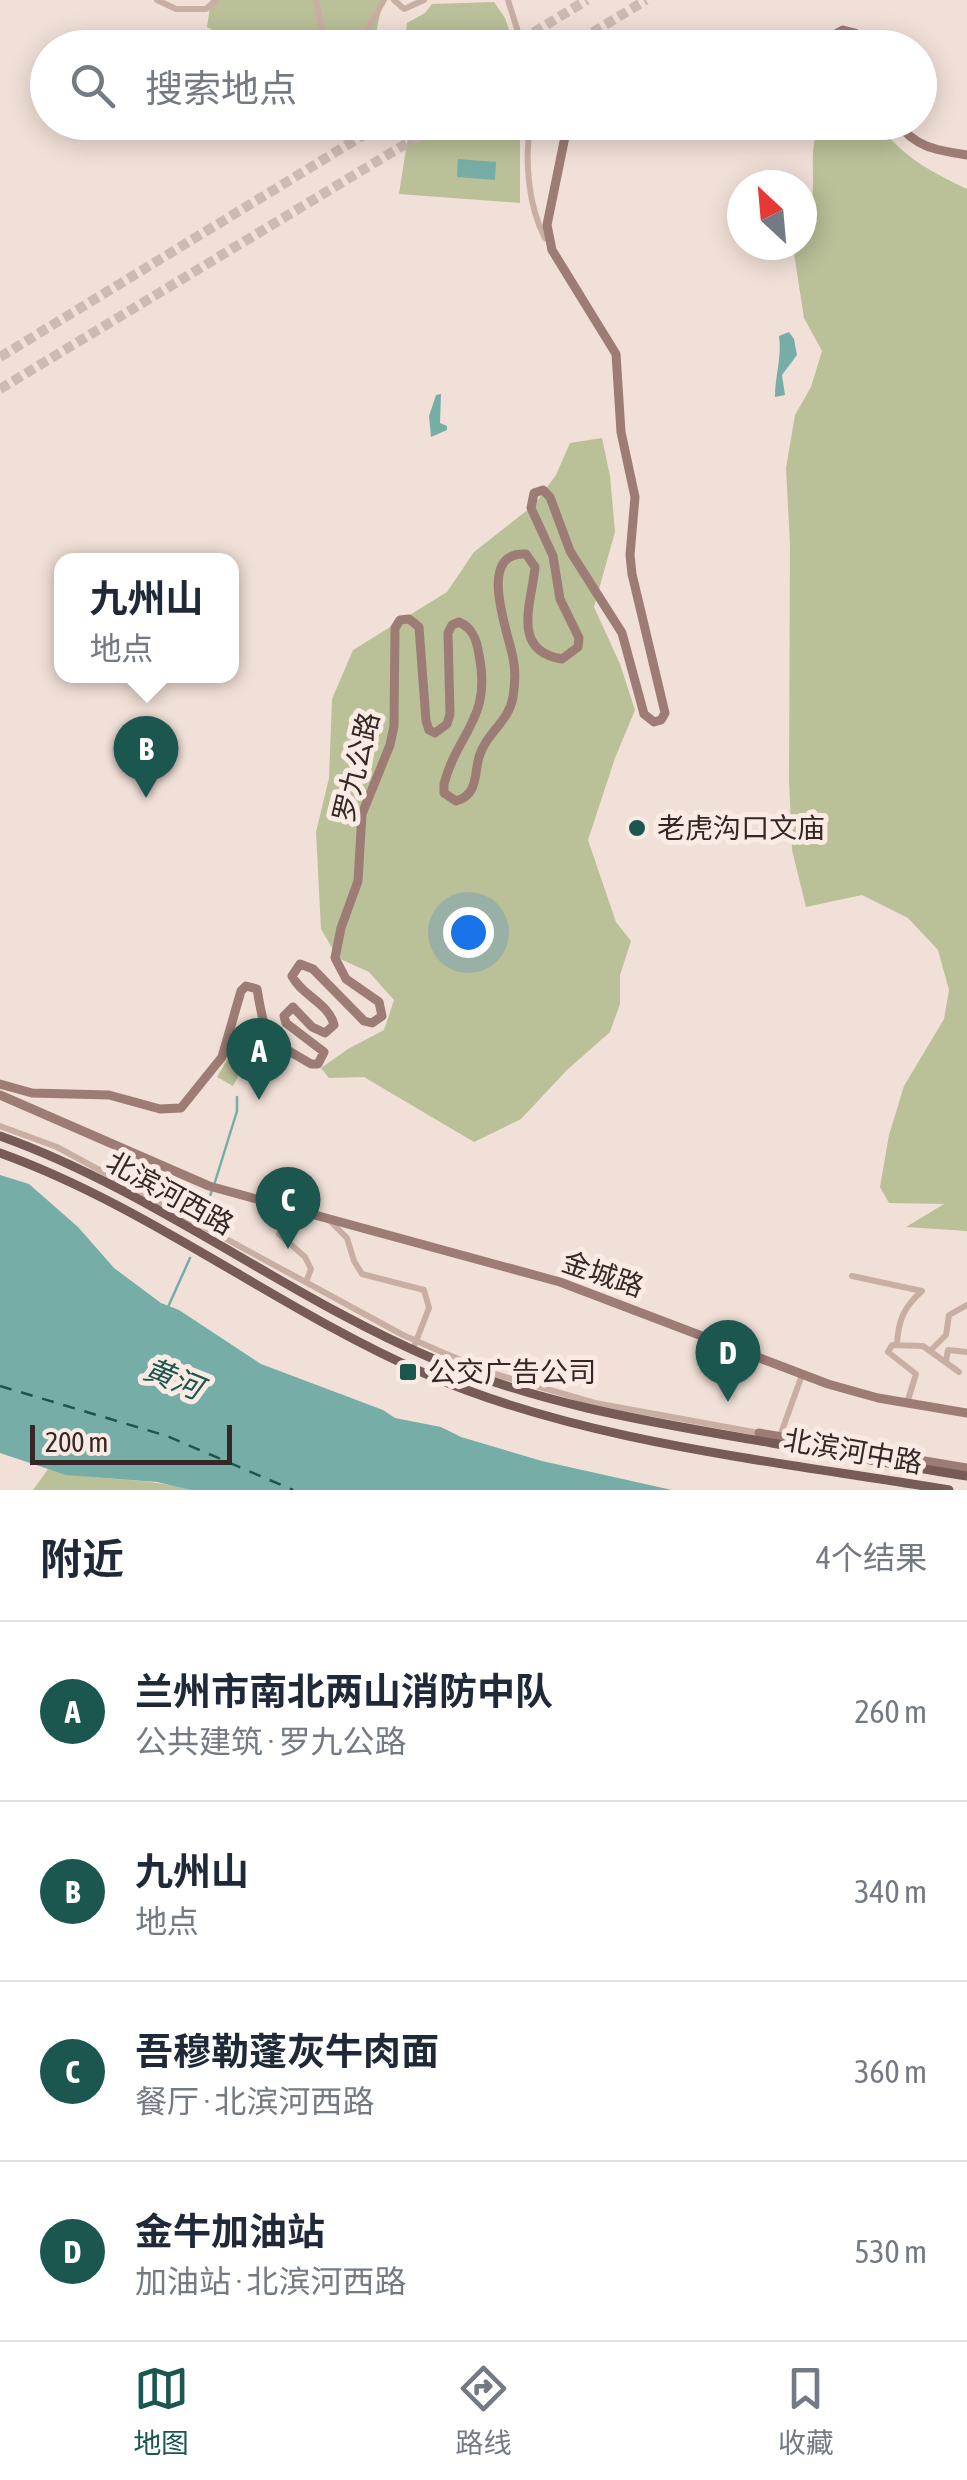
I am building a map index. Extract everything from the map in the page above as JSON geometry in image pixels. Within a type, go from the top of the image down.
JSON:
[{"type":"main road","name":"北滨河西路","points":[[0,1136],[48,1153],[94,1176],[487,1381],[588,1410],[773,1438]]},
{"type":"main road","name":"北滨河西路","points":[[0,1153],[56,1176],[385,1356],[428,1375],[482,1396],[584,1426],[748,1456]]},
{"type":"main road","name":"北滨河中路","points":[[773,1438],[967,1476]]},
{"type":"main road","name":"北滨河中路","points":[[748,1456],[949,1490]]},
{"type":"street","points":[[157,0],[176,9],[206,9],[216,0]]},
{"type":"street","points":[[316,0],[322,30]]},
{"type":"street","points":[[367,30],[384,0]]},
{"type":"street","points":[[394,0],[404,9],[424,0]]},
{"type":"street","points":[[508,0],[518,30]]},
{"type":"street","points":[[530,140],[531,201],[536,222],[544,238],[550,240],[548,210],[564,140]]},
{"type":"street","points":[[910,140],[927,150],[967,155]]},
{"type":"street","name":"罗九公路","points":[[0,1084],[32,1093],[109,1095],[160,1110],[181,1108],[222,1057],[240,991],[246,986],[258,989],[267,1035],[311,1064],[318,1064],[324,1052],[286,1023],[284,1016],[293,1007],[318,1032],[324,1033],[334,1025],[329,1012],[296,984],[292,976],[300,964],[313,969],[364,1021],[372,1023],[382,1016],[379,1002],[346,979],[335,958],[358,881],[362,814],[394,726],[396,628],[400,620],[408,619],[420,628],[426,721],[435,733],[448,724],[450,714],[448,633],[452,625],[460,622],[473,635],[483,675],[481,704],[444,784],[444,793],[449,798],[464,799],[474,785],[483,746],[505,719],[514,695],[514,662],[498,596],[498,582],[508,558],[515,553],[526,554],[535,567],[527,630],[532,642],[542,652],[562,658],[578,647],[579,638],[560,599],[554,556],[531,508],[534,493],[543,490],[550,497],[577,564],[622,633],[644,714],[654,722],[665,714],[632,574],[635,497],[621,432],[616,354],[552,250],[550,240]]},
{"type":"street","name":"金城路","points":[[0,1095],[214,1188],[560,1282],[845,1389],[967,1413]]},
{"type":"street","points":[[0,1126],[57,1146],[414,1345],[429,1308],[424,1290],[362,1274],[347,1238],[328,1218]]},
{"type":"street","points":[[279,1234],[305,1257],[311,1269],[306,1282]]},
{"type":"street","points":[[852,1276],[922,1291],[903,1311],[898,1345]]},
{"type":"street","points":[[930,1350],[946,1335],[949,1315],[967,1305]]},
{"type":"street","points":[[908,1403],[916,1374],[888,1352],[892,1345],[924,1346],[959,1372]]},
{"type":"street","points":[[946,1361],[948,1350],[967,1352]]},
{"type":"street","points":[[803,1374],[773,1438],[967,1468]]},
{"type":"green space","points":[[211,0],[383,0],[377,30],[207,27]]},
{"type":"green space","points":[[494,2],[509,30],[406,30],[407,23],[432,4]]},
{"type":"green space","points":[[407,140],[520,140],[520,203],[399,194]]},
{"type":"green space","points":[[815,140],[893,140],[918,162],[967,189],[967,1231],[906,1227],[944,1204],[889,1203],[880,1187],[889,1135],[904,1086],[944,1019],[949,990],[938,950],[908,918],[862,895],[806,907],[792,850],[786,468],[795,415],[811,387],[822,351],[804,318],[795,260],[817,260],[817,170],[813,170]]},
{"type":"green space","points":[[602,438],[615,532],[594,607],[620,664],[635,710],[588,840],[616,922],[631,941],[620,975],[620,1004],[610,1032],[521,1119],[474,1142],[364,1077],[329,1078],[321,1068],[384,1030],[394,1000],[369,972],[338,958],[321,929],[316,832],[329,778],[332,699],[353,650],[447,592],[474,552],[534,505],[556,475],[570,443]]},
{"type":"green space","points":[[230,1055],[245,1064],[233,1086],[217,1077]]},
{"type":"green space","points":[[48,1469],[83,1476],[191,1490],[33,1490]]},
{"type":"water","points":[[458,159],[496,162],[495,180],[457,177]]},
{"type":"water","points":[[789,332],[797,355],[782,375],[785,395],[775,397],[779,336]]},
{"type":"water","points":[[441,394],[440,423],[447,430],[431,437],[429,416],[436,395]]},
{"type":"water","name":"黄河","points":[[0,1175],[29,1184],[78,1227],[114,1268],[161,1303],[179,1310],[261,1364],[395,1418],[441,1427],[461,1437],[542,1461],[672,1490],[191,1490],[157,1482],[66,1475],[0,1453]]},
{"type":"waterway","points":[[215,1182],[237,1111],[237,1097]]},
{"type":"waterway","points":[[202,1221],[212,1190]]},
{"type":"waterway","points":[[168,1307],[190,1258]]},
{"type":"ferry route","points":[[0,1386],[167,1436],[293,1490]]},
{"type":"tunnel","points":[[538,30],[587,0]]},
{"type":"tunnel","points":[[597,30],[646,0]]},
{"type":"tunnel","points":[[0,357],[356,140]]},
{"type":"tunnel","points":[[0,389],[412,140]]},
{"type":"place","name":"九州山","points":[[146,798]]},
{"type":"place","name":"老虎沟口文庙","points":[[637,828]]},
{"type":"place","name":"兰州市南北两山消防中队","points":[[259,1100]]},
{"type":"place","name":"吾穆勒蓬灰牛肉面","points":[[288,1249]]},
{"type":"place","name":"公交广告公司","points":[[408,1372]]},
{"type":"place","name":"金牛加油站","points":[[728,1402]]}]
